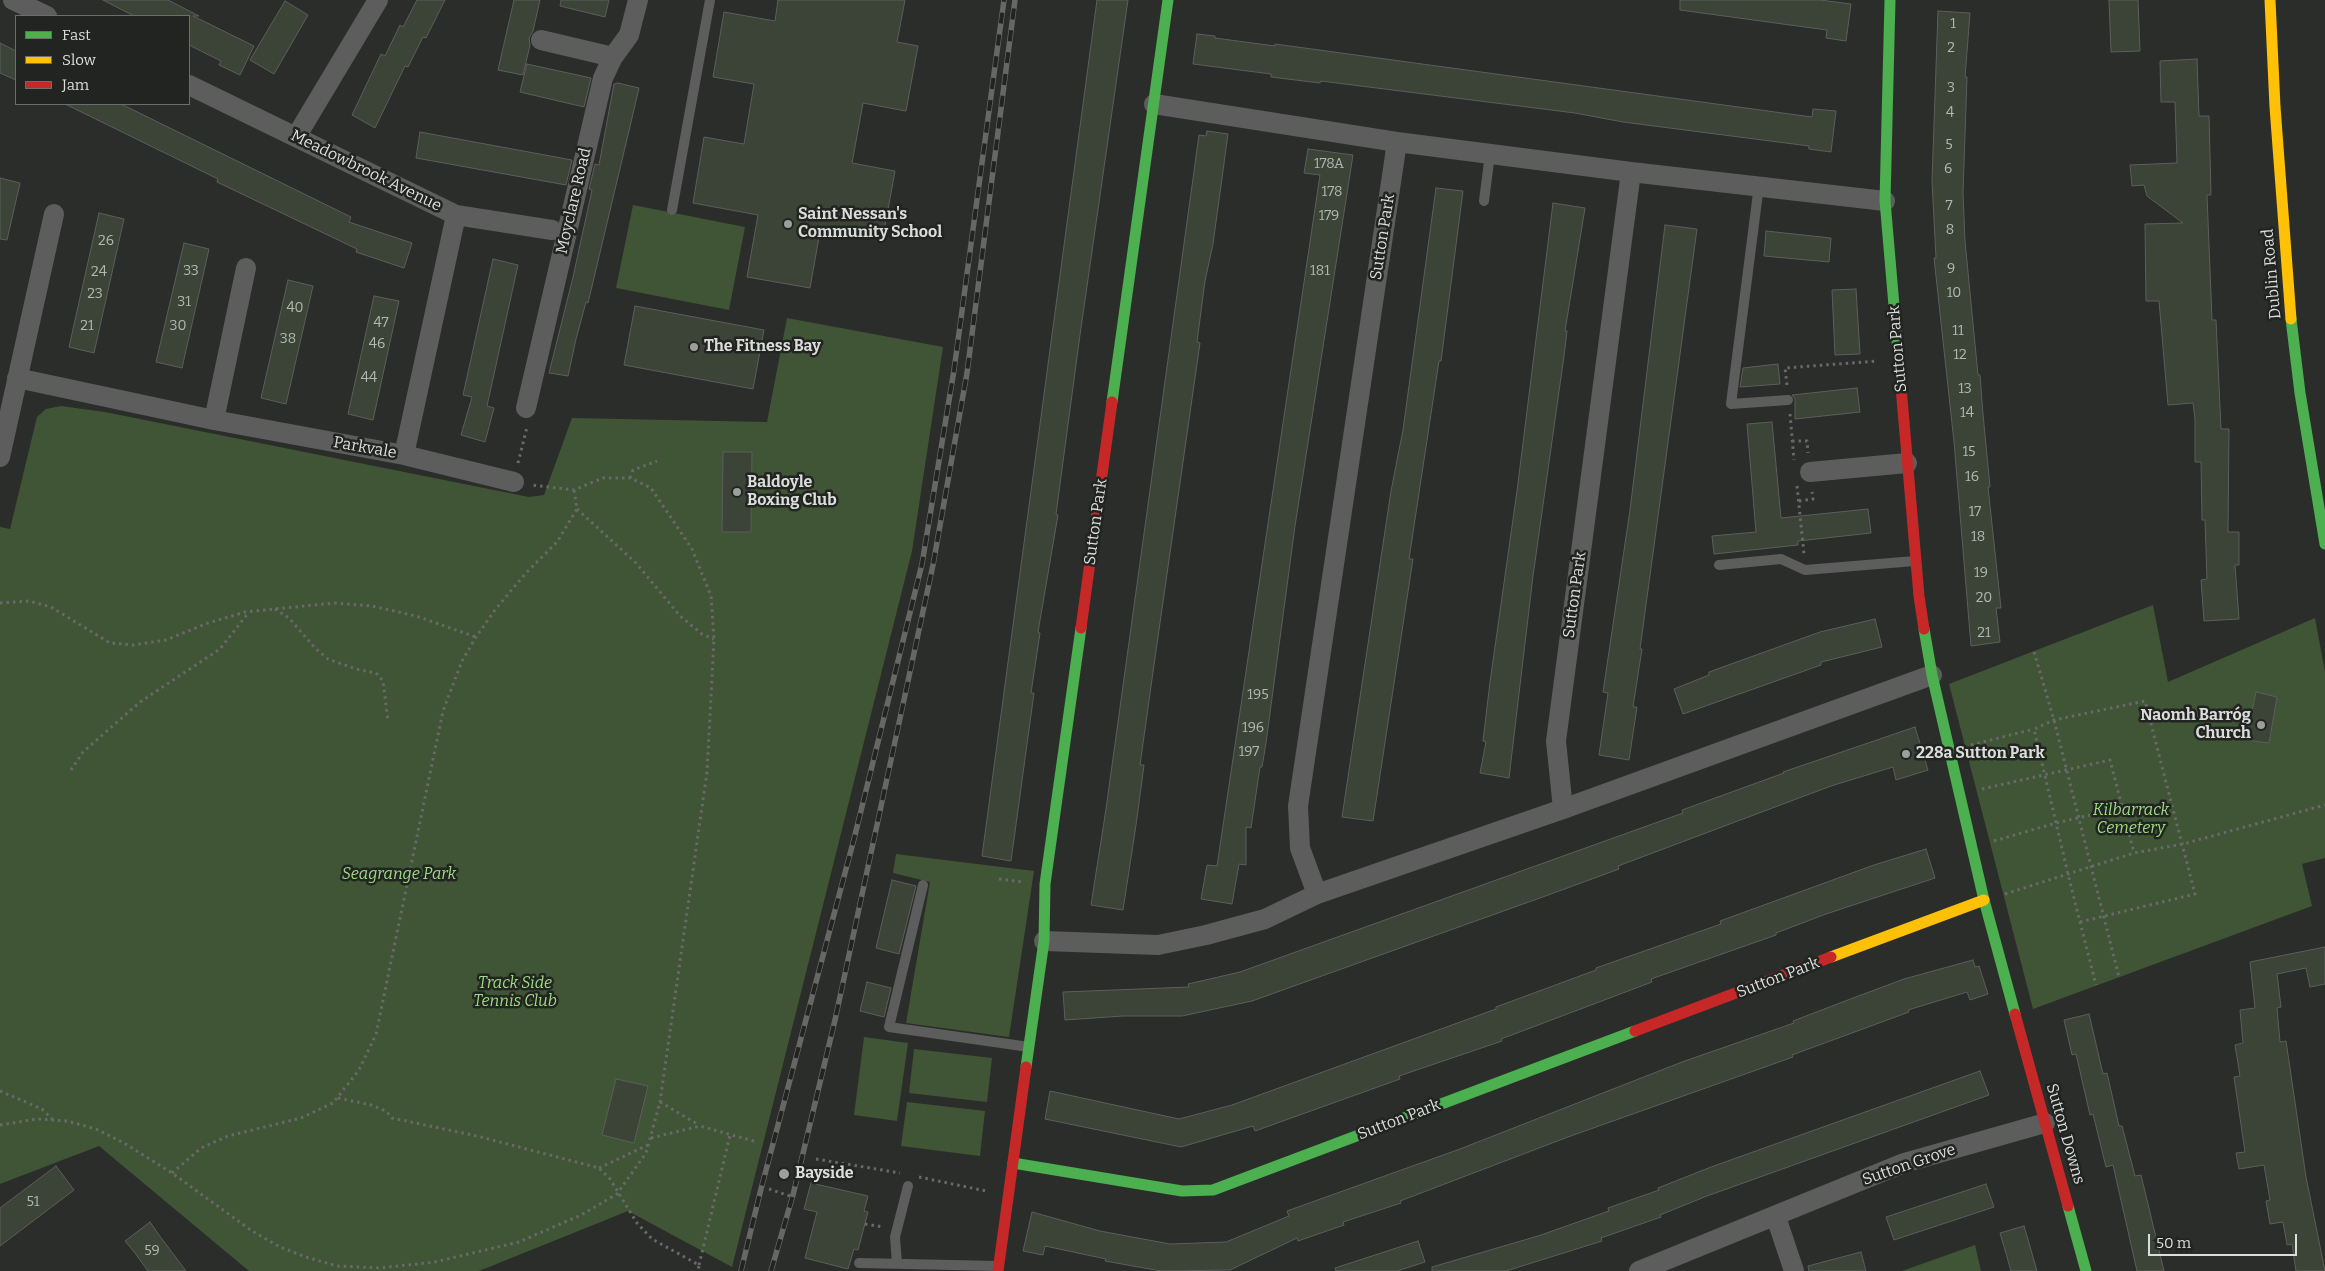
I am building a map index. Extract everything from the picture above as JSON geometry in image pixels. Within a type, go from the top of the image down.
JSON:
[{"type":"street","points":[[13,0],[45,15]]},
{"type":"street","points":[[296,137],[378,0]]},
{"type":"street","name":"Moyclare Road","points":[[526,408],[602,78],[613,57],[629,35],[638,0]]},
{"type":"street","name":"Sutton Park","points":[[1168,0],[1045,884],[1044,941],[1013,1163],[1182,1191],[1213,1190],[1984,900]]},
{"type":"street","name":"Sutton Park","points":[[1890,0],[1885,200],[1916,561],[1932,675],[1984,900],[2013,1006]]},
{"type":"street","name":"Dublin Road","points":[[2270,0],[2288,291],[2300,393],[2325,544]]},
{"type":"street","points":[[541,40],[613,57]]},
{"type":"street","name":"Meadowbrook Avenue","points":[[190,85],[456,215],[552,230]]},
{"type":"street","points":[[1154,104],[1397,142],[1631,172],[1885,200]]},
{"type":"street","name":"Sutton Park","points":[[1317,894],[1300,848],[1298,806],[1397,142]]},
{"type":"street","name":"Sutton Park","points":[[1563,809],[1556,741],[1631,172]]},
{"type":"street","points":[[0,457],[54,214]]},
{"type":"street","points":[[404,455],[456,215]]},
{"type":"street","points":[[214,420],[246,268]]},
{"type":"street","name":"Parkvale","points":[[17,378],[214,420],[404,455],[514,482]]},
{"type":"street","points":[[1800,471],[1907,463]]},
{"type":"street","points":[[1044,941],[1158,945],[1206,935],[1264,919],[1317,894],[1563,809],[1932,675]]},
{"type":"street","name":"Sutton Downs","points":[[2013,1006],[2086,1271]]},
{"type":"street","name":"Sutton Grove","points":[[1639,1271],[1776,1217],[1904,1163],[2045,1123]]},
{"type":"street","points":[[998,1268],[1013,1163]]},
{"type":"street","points":[[1776,1217],[1794,1271]]},
{"type":"lane","points":[[672,210],[710,0]]},
{"type":"lane","points":[[1484,201],[1490,154]]},
{"type":"lane","points":[[1759,185],[1731,404],[1788,400]]},
{"type":"lane","points":[[1719,565],[1781,559],[1805,570],[1916,561]]},
{"type":"lane","points":[[924,885],[889,1026],[1030,1047]]},
{"type":"lane","points":[[897,1264],[895,1237],[908,1186]]},
{"type":"lane","points":[[859,1263],[998,1268]]},
{"type":"path","points":[[1805,570],[1800,471],[1788,400],[1785,368],[1899,360]]},
{"type":"path","points":[[0,1125],[37,1119],[54,1120],[96,1129],[124,1143],[172,1173],[252,1231],[280,1247],[337,1266],[380,1268],[435,1262],[519,1242],[581,1214],[617,1194],[646,1153],[660,1102],[707,772],[714,639],[712,596],[692,549],[651,488],[630,478],[603,478],[574,490],[514,482],[530,412],[526,408]]},
{"type":"path","points":[[630,478],[633,470],[657,461]]},
{"type":"path","points":[[574,490],[577,509],[636,563],[680,616],[702,634],[714,639]]},
{"type":"path","points":[[172,1173],[201,1148],[228,1136],[302,1118],[333,1103],[360,1070],[376,1034],[443,711],[462,660],[495,610],[525,574],[557,542],[577,509]]},
{"type":"path","points":[[0,603],[29,601],[51,607],[110,643],[133,645],[166,640],[208,623],[249,612],[334,603],[372,606],[416,616],[476,637]]},
{"type":"path","points":[[275,608],[289,618],[315,648],[328,659],[356,670],[376,673],[383,681],[388,721]]},
{"type":"path","points":[[72,770],[83,752],[140,702],[220,648],[249,612]]},
{"type":"path","points":[[2034,652],[2054,720],[2119,977]]},
{"type":"path","points":[[1965,746],[2034,729],[2054,720],[2145,700],[2195,894],[2080,922]]},
{"type":"path","points":[[2034,729],[2096,985]]},
{"type":"path","points":[[1977,790],[2110,760],[2134,853]]},
{"type":"path","points":[[2002,894],[2134,853],[2183,844],[2325,805]]},
{"type":"path","points":[[1990,842],[2056,823],[2121,808]]},
{"type":"path","points":[[0,1091],[42,1109],[54,1120]]},
{"type":"path","points":[[337,1098],[371,1105],[386,1111],[392,1118],[476,1136],[600,1168],[610,1178],[617,1194],[628,1205],[637,1223],[652,1239],[699,1265]]},
{"type":"path","points":[[660,1102],[700,1126],[730,1136],[757,1142]]},
{"type":"path","points":[[651,1138],[700,1126]]},
{"type":"path","points":[[698,1271],[730,1136]]},
{"type":"path","points":[[600,1168],[648,1145]]},
{"type":"path","points":[[784,1194],[786,1187]]},
{"type":"path","points":[[768,1189],[790,1196]]},
{"type":"green space","points":[[633,205],[745,227],[729,310],[616,288]]},
{"type":"green space","name":"Seagrange Park","points":[[787,318],[943,347],[912,551],[732,1267],[628,1211],[479,1271],[249,1271],[99,1146],[0,1184],[0,527],[10,529],[37,417],[46,409],[61,406],[105,412],[529,497],[544,495],[572,418],[767,422]]},
{"type":"green space","name":"Kilbarrack Cemetery","points":[[2153,605],[2168,682],[2315,618],[2325,672],[2325,858],[2302,864],[2312,906],[2033,1009],[1949,684]]},
{"type":"green space","points":[[896,854],[1034,871],[1009,1037],[906,1023],[930,882],[893,873]]},
{"type":"green space","points":[[864,1037],[908,1043],[897,1121],[854,1115]]},
{"type":"green space","points":[[914,1049],[992,1058],[987,1102],[909,1093]]},
{"type":"green space","points":[[907,1102],[985,1111],[980,1156],[901,1146]]},
{"type":"green space","points":[[1975,1245],[1981,1271],[1902,1271]]},
{"type":"building","points":[[103,0],[168,0],[199,16],[193,16],[254,46],[240,75],[219,65],[221,61],[190,46],[190,15],[132,15]]},
{"type":"building","points":[[417,0],[445,0],[426,38],[423,37],[408,67],[405,66],[375,128],[352,115],[381,54],[385,56],[400,25],[403,27]]},
{"type":"building","points":[[514,0],[540,0],[533,31],[529,38],[530,45],[523,75],[498,70]]},
{"type":"building","points":[[561,0],[609,0],[605,17],[560,6]]},
{"type":"building","points":[[778,0],[905,0],[897,42],[918,46],[906,111],[863,103],[852,163],[895,171],[883,237],[821,226],[810,288],[747,277],[758,215],[693,203],[704,137],[744,144],[754,84],[713,77],[724,12],[775,21]]},
{"type":"building","points":[[1097,0],[1128,0],[1080,335],[1056,514],[1058,515],[1038,632],[1040,633],[1031,693],[1034,693],[1011,861],[982,856]]},
{"type":"building","points":[[1680,0],[1820,0],[1851,4],[1846,41],[1826,38],[1827,30],[1680,10]]},
{"type":"building","points":[[2109,0],[2138,0],[2140,51],[2111,52]]},
{"type":"building","points":[[285,1],[308,15],[274,74],[250,60]]},
{"type":"building","points":[[1938,11],[1970,13],[1965,77],[1967,77],[1963,193],[1965,241],[1978,375],[1980,375],[1990,487],[1988,487],[2001,608],[1996,608],[2000,642],[1971,646],[1954,442],[1934,258],[1936,258],[1932,181]]},
{"type":"building","points":[[1197,34],[1215,36],[1215,38],[1275,46],[1275,44],[1812,117],[1813,109],[1836,111],[1831,152],[1809,149],[1809,146],[1623,122],[1575,113],[1321,81],[1320,83],[1271,77],[1271,74],[1193,64]]},
{"type":"building","points":[[0,43],[15,50],[15,80],[0,73]]},
{"type":"building","points":[[2197,59],[2199,116],[2209,116],[2211,195],[2207,195],[2212,320],[2216,320],[2221,429],[2229,429],[2228,532],[2239,532],[2239,565],[2235,565],[2239,619],[2204,621],[2201,580],[2207,579],[2205,520],[2202,520],[2201,462],[2195,462],[2193,403],[2168,405],[2159,301],[2146,301],[2145,224],[2183,223],[2147,196],[2144,185],[2132,186],[2130,165],[2177,163],[2175,102],[2161,102],[2160,61]]},
{"type":"building","points":[[527,64],[591,78],[584,107],[520,92]]},
{"type":"building","points":[[618,83],[639,88],[588,303],[586,302],[568,376],[549,373],[592,190],[589,189],[595,164],[599,165],[614,84]]},
{"type":"building","points":[[67,105],[123,105],[351,217],[349,222],[412,243],[404,268],[356,252],[357,249],[217,182],[218,179]]},
{"type":"building","points":[[1207,131],[1228,134],[1213,244],[1205,281],[1197,342],[1200,343],[1140,765],[1144,765],[1123,910],[1091,905],[1106,809],[1199,135],[1206,136]]},
{"type":"building","points":[[420,132],[572,160],[566,185],[416,158]]},
{"type":"building","points":[[1308,149],[1353,155],[1295,526],[1266,743],[1262,767],[1260,767],[1251,828],[1246,827],[1246,865],[1239,864],[1232,904],[1201,899],[1207,865],[1217,866],[1320,175],[1304,173]]},
{"type":"building","points":[[0,178],[20,183],[7,240],[0,239]]},
{"type":"building","points":[[1436,188],[1463,191],[1441,361],[1439,361],[1409,559],[1413,559],[1373,821],[1342,817],[1391,491],[1403,430]]},
{"type":"building","points":[[1553,203],[1585,208],[1565,331],[1567,331],[1564,356],[1533,576],[1509,778],[1480,773],[1486,742],[1483,741],[1490,682],[1517,491]]},
{"type":"building","points":[[99,213],[124,219],[94,353],[69,347]]},
{"type":"building","points":[[1665,225],[1697,229],[1640,649],[1642,649],[1633,707],[1637,707],[1629,760],[1599,755],[1608,693],[1603,692],[1630,510]]},
{"type":"building","points":[[1766,231],[1831,238],[1829,262],[1764,256]]},
{"type":"building","points":[[184,243],[209,249],[182,368],[156,362]]},
{"type":"building","points":[[493,259],[518,265],[487,406],[494,408],[485,442],[461,435],[472,397],[463,395]]},
{"type":"building","points":[[288,280],[313,286],[286,404],[261,398]]},
{"type":"building","points":[[1856,289],[1860,354],[1835,355],[1832,290]]},
{"type":"building","points":[[374,296],[399,301],[373,420],[348,414]]},
{"type":"building","name":"The Fitness Bay","points":[[635,306],[764,330],[753,389],[624,365]]},
{"type":"building","points":[[1778,364],[1780,384],[1740,387],[1743,368]]},
{"type":"building","points":[[1857,388],[1860,412],[1795,419],[1795,399],[1792,395]]},
{"type":"building","points":[[1772,422],[1781,518],[1868,509],[1871,533],[1798,541],[1798,545],[1714,554],[1712,536],[1756,532],[1747,424]]},
{"type":"building","name":"Baldoyle Boxing Club","points":[[723,452],[752,452],[751,532],[722,532]]},
{"type":"building","points":[[1875,619],[1882,647],[1821,662],[1821,665],[1683,714],[1674,689],[1709,675],[1709,672],[1820,632]]},
{"type":"building","name":"Naomh Barróg Church","points":[[2256,692],[2277,697],[2269,743],[2246,740]]},
{"type":"building","points":[[1915,727],[1928,770],[1896,780],[1893,767],[1831,786],[1618,866],[1619,869],[1252,1001],[1182,1016],[1123,1016],[1065,1020],[1063,992],[1189,987],[1188,984],[1240,972],[1683,813],[1682,810],[1783,772]]},
{"type":"building","points":[[1926,849],[1935,878],[1826,914],[1776,933],[1776,935],[1651,979],[1652,982],[1501,1039],[1502,1041],[1399,1076],[1400,1079],[1255,1131],[1253,1126],[1181,1147],[1045,1119],[1050,1091],[1179,1119],[1232,1105],[1496,1009],[1496,1007],[1596,970],[1596,968],[1721,924],[1720,921],[1874,865]]},
{"type":"building","points":[[892,880],[916,886],[899,954],[876,948]]},
{"type":"building","points":[[2325,947],[2325,984],[2310,987],[2306,968],[2277,974],[2281,1007],[2277,1008],[2280,1042],[2286,1041],[2306,1177],[2325,1271],[2296,1271],[2292,1244],[2287,1245],[2283,1222],[2270,1224],[2266,1201],[2270,1200],[2264,1165],[2239,1169],[2236,1153],[2245,1152],[2234,1077],[2240,1076],[2235,1045],[2243,1043],[2240,1010],[2255,1008],[2250,962]]},
{"type":"building","points":[[1973,960],[1975,967],[1979,966],[1988,994],[1970,1000],[1967,992],[1908,1010],[1909,1012],[1792,1055],[1793,1057],[1568,1137],[1400,1201],[1401,1203],[1343,1222],[1344,1225],[1298,1241],[1297,1238],[1230,1270],[1161,1271],[1105,1261],[1106,1259],[1045,1246],[1043,1255],[1023,1251],[1032,1212],[1100,1231],[1170,1244],[1226,1242],[1289,1216],[1287,1211],[1460,1149],[1682,1062],[1794,1023],[1793,1021],[1904,979]]},
{"type":"building","points":[[867,982],[891,988],[884,1017],[860,1011]]},
{"type":"building","points":[[2089,1014],[2103,1074],[2107,1073],[2119,1126],[2122,1126],[2135,1176],[2141,1175],[2164,1271],[2137,1271],[2113,1165],[2106,1167],[2093,1114],[2090,1115],[2076,1054],[2072,1055],[2064,1020]]},
{"type":"building","points":[[1980,1071],[1989,1095],[1707,1196],[1660,1215],[1661,1217],[1601,1238],[1602,1241],[1506,1271],[1432,1271],[1432,1267],[1538,1236],[1609,1211],[1608,1208],[1659,1190],[1658,1188],[1711,1167]]},
{"type":"building","points":[[616,1079],[648,1086],[634,1143],[602,1135]]},
{"type":"building","points":[[56,1166],[74,1190],[0,1246],[0,1208]]},
{"type":"building","points":[[811,1183],[868,1196],[864,1211],[868,1212],[858,1250],[854,1249],[848,1269],[805,1258],[817,1212],[804,1209]]},
{"type":"building","points":[[1986,1184],[1994,1207],[1894,1240],[1886,1217]]},
{"type":"building","points":[[150,1222],[186,1271],[148,1271],[125,1241]]},
{"type":"building","points":[[2024,1226],[2037,1271],[2011,1271],[2000,1233]]},
{"type":"building","points":[[1418,1241],[1425,1262],[1397,1271],[1336,1271],[1335,1268]]},
{"type":"building","points":[[1861,1252],[1866,1271],[1809,1271],[1808,1266]]},
{"type":"railway","points":[[741,1271],[854,839],[922,564],[954,370],[1004,0]]},
{"type":"railway","points":[[771,1271],[793,1195],[835,1020],[933,565],[967,373],[1015,0]]},
{"type":"traffic: fast","points":[[1112,402],[1168,0]]},
{"type":"traffic: fast","points":[[1890,0],[1885,201],[1901,387]]},
{"type":"traffic: fast","points":[[2291,319],[2300,393],[2325,544]]},
{"type":"traffic: fast","points":[[1026,1067],[1044,941],[1045,884],[1081,628]]},
{"type":"traffic: fast","points":[[1924,629],[1932,675],[1984,900],[2015,1014]]},
{"type":"traffic: fast","points":[[1013,1163],[1182,1191],[1213,1190],[1635,1031]]},
{"type":"traffic: fast","points":[[2068,1206],[2086,1271]]},
{"type":"traffic: slow","points":[[2270,0],[2275,107],[2291,319]]},
{"type":"traffic: slow","points":[[1831,957],[1984,900]]},
{"type":"traffic: jam","points":[[1901,387],[1919,596],[1924,629]]},
{"type":"traffic: jam","points":[[1081,628],[1112,402]]},
{"type":"traffic: jam","points":[[1635,1031],[1831,957]]},
{"type":"traffic: jam","points":[[2015,1014],[2068,1206]]},
{"type":"traffic: jam","points":[[998,1271],[1026,1067]]},
{"type":"place","name":"Saint Nessan's Community School","points":[[788,224]]},
{"type":"place","name":"The Fitness Bay","points":[[694,347]]},
{"type":"place","name":"Baldoyle Boxing Club","points":[[737,492]]},
{"type":"place","name":"Naomh Barróg Church","points":[[2261,725]]},
{"type":"place","name":"228a Sutton Park","points":[[1906,754]]},
{"type":"place","name":"Bayside","points":[[784,1174]]},
{"type":"park label","name":"Track Side Tennis Club","points":[[515,993]]}]
